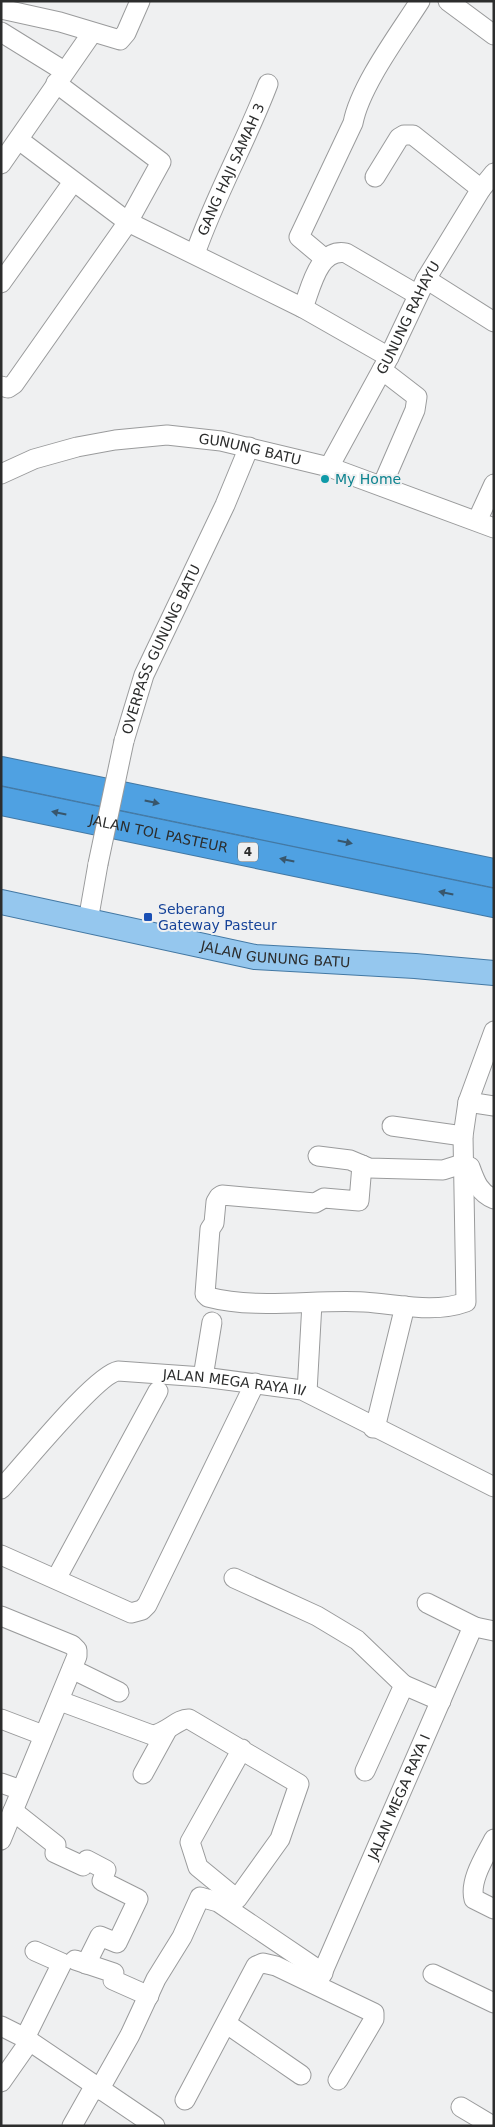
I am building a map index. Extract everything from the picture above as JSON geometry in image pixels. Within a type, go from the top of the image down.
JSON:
[{"type":"highway","name":"4","points":[[1,771],[494,873]]},
{"type":"highway","name":"JALAN TOL PASTEUR","points":[[1,801],[494,903]]},
{"type":"main road","name":"JALAN GUNUNG BATU","points":[[1,902],[255,957],[415,966],[494,973]]},
{"type":"street","points":[[1,9],[46,18],[120,40],[126,32],[140,1]]},
{"type":"street","points":[[324,258],[299,237],[353,123],[356,110],[378,69],[420,1]]},
{"type":"street","points":[[448,1],[494,35]]},
{"type":"street","points":[[1,164],[92,32]]},
{"type":"street","points":[[1,386],[8,388],[14,384],[128,222],[160,164],[160,159],[60,77],[4,39]]},
{"type":"street","name":"GANG HAJI SAMAH 3","points":[[195,254],[202,234],[245,143],[268,84]]},
{"type":"street","points":[[375,178],[399,138],[404,135],[412,135],[481,189]]},
{"type":"street","points":[[19,140],[128,222],[303,308],[386,364],[417,397],[415,410],[382,486]]},
{"type":"street","name":"GUNUNG RAHAYU","points":[[329,467],[386,364],[422,287],[481,189],[494,172]]},
{"type":"street","points":[[1,283],[73,182]]},
{"type":"street","points":[[303,308],[324,258],[336,251],[346,253],[422,287],[494,322]]},
{"type":"street","name":"GUNUNG BATU","points":[[1,474],[34,459],[78,447],[115,440],[167,435],[221,441],[329,467],[485,525]]},
{"type":"street","name":"OVERPASS GUNUNG BATU","points":[[88,921],[124,741],[144,675],[225,505],[249,447]]},
{"type":"street","points":[[485,525],[494,484]]},
{"type":"street","points":[[362,1165],[359,1201],[324,1198],[315,1203],[222,1195],[216,1202],[208,1242],[205,1294],[208,1297],[240,1301],[363,1302],[452,1308],[466,1302],[467,1249],[462,1164],[463,1136],[468,1102],[487,1064],[494,1031]]},
{"type":"street","points":[[468,1102],[494,1106]]},
{"type":"street","points":[[392,1126],[463,1136]]},
{"type":"street","points":[[318,1156],[350,1160],[369,1168],[443,1170],[462,1164],[470,1167],[477,1186],[485,1196],[494,1199]]},
{"type":"street","points":[[307,1392],[312,1303]]},
{"type":"street","points":[[374,1428],[378,1420],[405,1306]]},
{"type":"street","points":[[203,1378],[212,1322]]},
{"type":"street","name":"JALAN MEGA RAYA III","points":[[1,1489],[68,1413],[111,1372],[203,1378],[291,1387],[307,1392],[374,1428],[494,1487]]},
{"type":"street","points":[[1,1555],[131,1613],[142,1610],[147,1605],[255,1384]]},
{"type":"street","points":[[56,1579],[158,1391]]},
{"type":"street","points":[[234,1578],[317,1616],[358,1640],[404,1685],[441,1701]]},
{"type":"street","points":[[427,1603],[475,1627],[494,1630]]},
{"type":"street","points":[[1,1616],[72,1645],[77,1650],[60,1701],[43,1735],[1,1840]]},
{"type":"street","name":"JALAN MEGA RAYA I","points":[[320,1979],[475,1627]]},
{"type":"street","points":[[72,1669],[119,1692]]},
{"type":"street","points":[[365,1771],[404,1685]]},
{"type":"street","points":[[60,1701],[152,1736],[166,1732],[186,1719],[242,1750],[299,1784],[280,1839],[237,1900],[198,1867],[190,1842],[242,1750]]},
{"type":"street","points":[[1,1720],[43,1735]]},
{"type":"street","points":[[143,1774],[166,1732]]},
{"type":"street","points":[[1,1783],[21,1790]]},
{"type":"street","points":[[13,1811],[56,1845],[55,1853],[83,1866],[87,1860],[106,1870],[102,1881],[138,1899],[116,1943],[100,1936],[86,1964]]},
{"type":"street","points":[[494,1839],[473,1884],[472,1893],[474,1899],[494,1908]]},
{"type":"street","points":[[72,2126],[130,2035],[156,1979],[182,1937],[200,1897],[218,1902],[320,1979],[371,2011],[375,2016],[338,2080]]},
{"type":"street","points":[[35,1951],[62,1962]]},
{"type":"street","points":[[1,2082],[27,2040],[62,1962],[67,1957],[114,1973],[113,1980],[149,1996]]},
{"type":"street","points":[[185,2100],[227,2024],[256,1966],[263,1963],[320,1979]]},
{"type":"street","points":[[433,1974],[494,2003]]},
{"type":"street","points":[[227,2024],[301,2075]]},
{"type":"street","points":[[1,2026],[27,2040],[155,2126]]},
{"type":"street","points":[[461,2108],[493,2126]]},
{"type":"place","name":"My Home","points":[[325,479]]},
{"type":"place","name":"Seberang Gateway Pasteur","points":[[148,917]]}]
